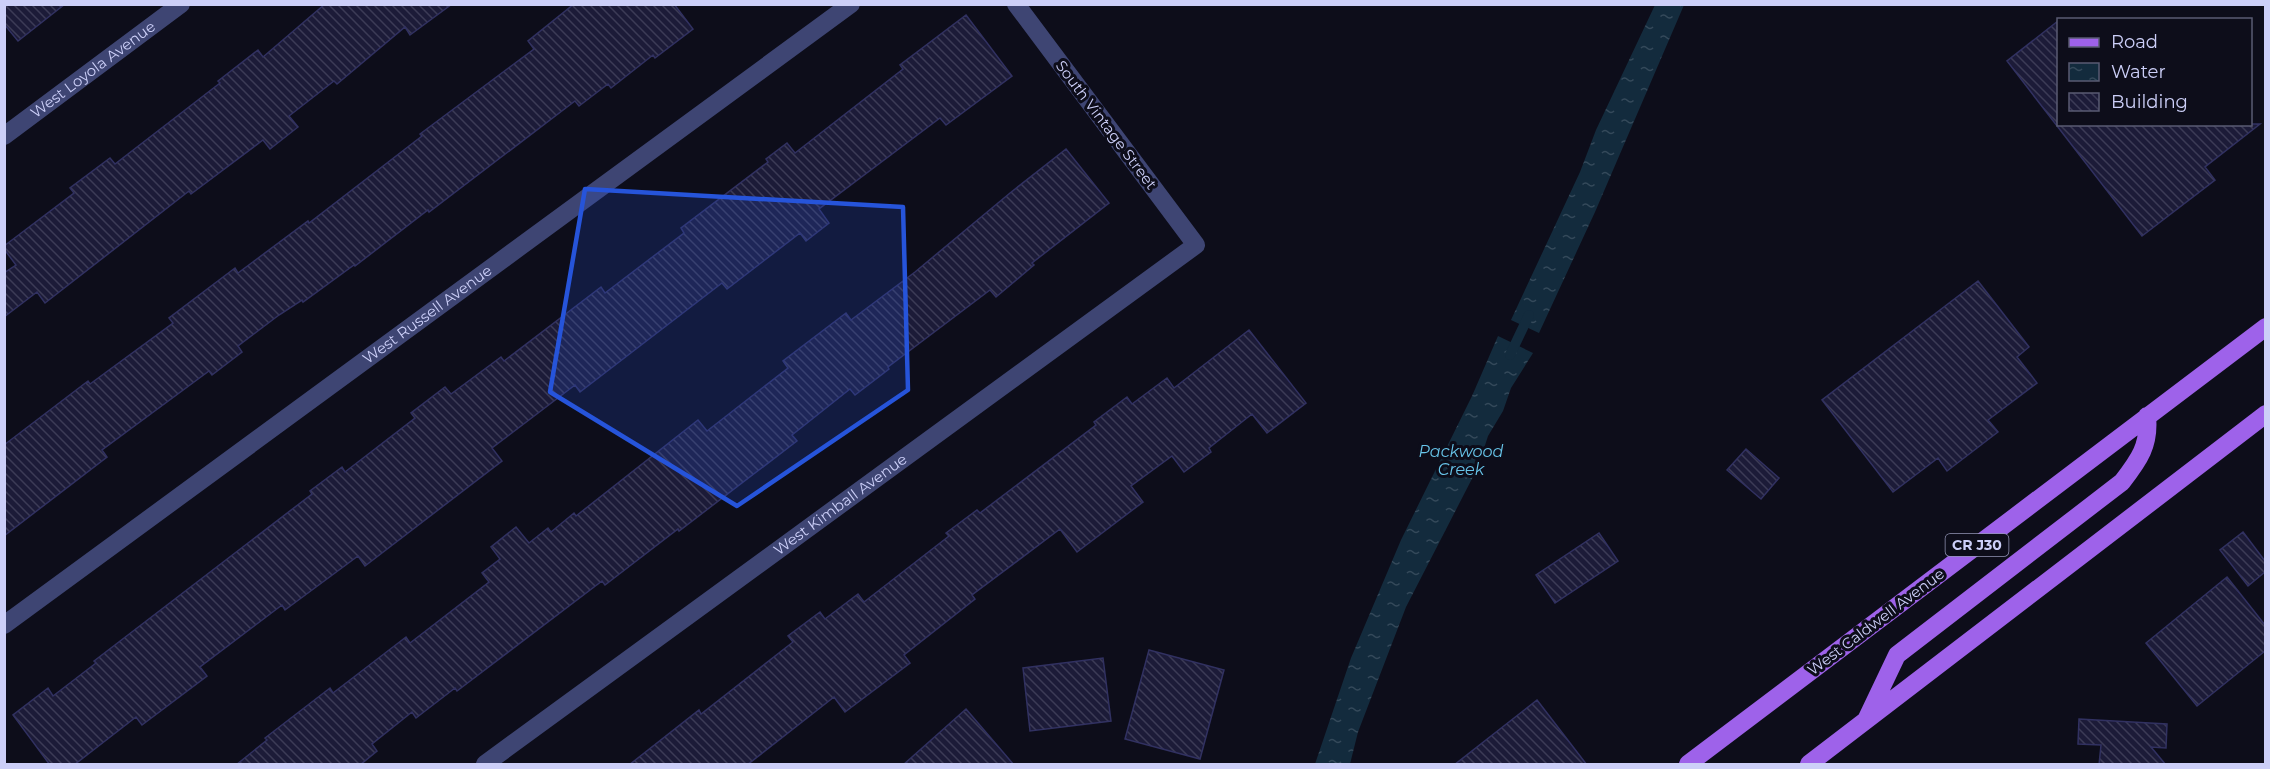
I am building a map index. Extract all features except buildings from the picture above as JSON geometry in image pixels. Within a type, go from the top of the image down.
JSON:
[{"type":"main road","name":"West Caldwell Avenue","points":[[1688,765],[2265,327]]},
{"type":"main road","points":[[1809,765],[2265,414]]},
{"type":"main road","points":[[1866,722],[1897,655],[2122,482],[2143,450],[2149,434],[2147,416]]},
{"type":"street","name":"West Loyola Avenue","points":[[4,136],[181,4]]},
{"type":"street","name":"West Russell Avenue","points":[[4,625],[851,4]]},
{"type":"street","name":"South Vintage Street","points":[[1017,4],[1196,245]]},
{"type":"street","name":"West Kimball Avenue","points":[[485,765],[1196,245]]},
{"type":"highlighted area","points":[[585,189],[903,207],[908,390],[737,506],[550,392]]},
{"type":"water","points":[[1655,5],[1684,5],[1595,212],[1539,333],[1511,320]]},
{"type":"water","name":"Packwood Creek","points":[[1498,336],[1533,353],[1511,388],[1503,411],[1488,436],[1478,467],[1406,607],[1358,732],[1350,764],[1315,764],[1351,658],[1401,540],[1472,396]]},
{"type":"waterway","name":"Packwood Creek","points":[[1510,355],[1529,315]]}]
